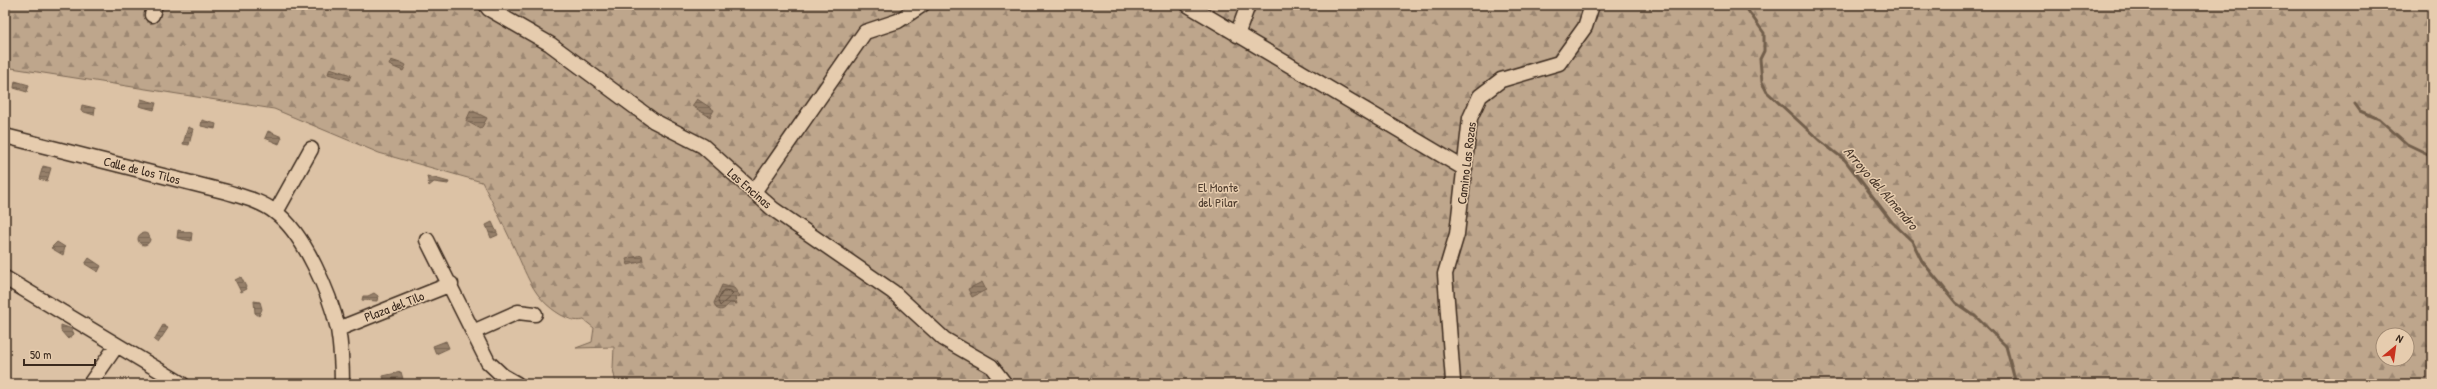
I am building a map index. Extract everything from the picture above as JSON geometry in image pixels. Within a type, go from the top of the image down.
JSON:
[{"type":"street","name":"Las Encinas","points":[[486,5],[490,9],[550,44],[654,122],[703,146],[773,209],[892,292],[944,339],[991,366],[1005,384]]},
{"type":"street","points":[[754,192],[865,32],[898,21],[922,5]]},
{"type":"street","points":[[1188,5],[1465,169]]},
{"type":"street","points":[[1237,35],[1248,5]]},
{"type":"street","name":"Camino Las Rozas","points":[[1452,384],[1445,274],[1457,234],[1470,118],[1480,96],[1501,80],[1560,63],[1585,27],[1592,5]]},
{"type":"street","name":"Calle de los Tilos","points":[[5,136],[227,192],[260,203],[276,212],[300,240],[318,271],[338,329],[342,384]]},
{"type":"street","points":[[276,212],[311,149]]},
{"type":"street","points":[[426,240],[450,284],[488,362],[503,376],[517,384]]},
{"type":"street","points":[[5,278],[182,384]]},
{"type":"street","name":"Plaza del Tilo","points":[[338,329],[450,284]]},
{"type":"street","points":[[473,332],[518,312],[535,314]]},
{"type":"street","points":[[90,384],[117,345]]},
{"type":"green space","name":"El Monte del Pilar","points":[[5,5],[2432,5],[2432,384],[616,384],[613,369],[614,347],[576,348],[592,342],[594,328],[584,320],[569,319],[561,315],[543,301],[531,284],[482,182],[379,153],[274,109],[5,67]]},
{"type":"water","points":[[391,60],[406,65],[403,71],[389,65]]},
{"type":"water","points":[[330,68],[351,75],[349,80],[328,74]]},
{"type":"water","points":[[15,81],[29,85],[27,92],[14,88]]},
{"type":"water","points":[[141,99],[156,103],[154,110],[139,106]]},
{"type":"water","points":[[697,99],[714,110],[710,117],[692,106]]},
{"type":"water","points":[[82,105],[95,108],[94,115],[81,111]]},
{"type":"water","points":[[471,110],[487,118],[481,129],[466,121]]},
{"type":"water","points":[[202,120],[216,124],[215,129],[201,126]]},
{"type":"water","points":[[188,127],[193,129],[189,145],[183,144]]},
{"type":"water","points":[[268,131],[282,137],[279,144],[265,138]]},
{"type":"water","points":[[43,166],[51,168],[47,181],[39,179]]},
{"type":"water","points":[[427,176],[449,182],[448,184],[434,182],[429,186]]},
{"type":"water","points":[[492,222],[498,235],[491,238],[486,225]]},
{"type":"water","points":[[178,230],[192,233],[191,241],[177,238]]},
{"type":"water","points":[[142,233],[146,233],[150,239],[146,245],[142,245],[138,241],[138,237]]},
{"type":"water","points":[[57,242],[65,247],[63,255],[51,248]]},
{"type":"water","points":[[642,255],[643,261],[628,265],[626,259]]},
{"type":"water","points":[[89,258],[101,266],[98,272],[85,264]]},
{"type":"water","points":[[241,277],[247,289],[241,292],[235,280]]},
{"type":"water","points":[[982,282],[986,290],[972,297],[968,289]]},
{"type":"water","points":[[722,285],[734,288],[740,296],[735,298],[737,304],[730,303],[724,309],[720,310],[716,308],[714,303]]},
{"type":"water","points":[[374,293],[378,296],[377,301],[362,300],[363,296],[368,296]]},
{"type":"water","points":[[254,301],[260,302],[262,309],[259,316],[255,313]]},
{"type":"water","points":[[61,325],[72,329],[74,334],[68,339],[61,331]]},
{"type":"water","points":[[163,325],[168,328],[158,343],[154,340]]},
{"type":"water","points":[[446,341],[449,348],[436,354],[433,346]]},
{"type":"water","points":[[401,372],[403,379],[385,384],[383,376]]},
{"type":"waterway","name":"Arroyo del Almendro","points":[[1744,5],[1764,33],[1764,51],[1760,59],[1762,82],[1767,92],[1819,140],[1845,160],[1892,222],[1912,241],[1922,261],[1956,303],[1976,317],[2006,346],[2016,384]]},
{"type":"waterway","points":[[2355,104],[2360,111],[2379,119],[2407,144],[2432,156]]}]
